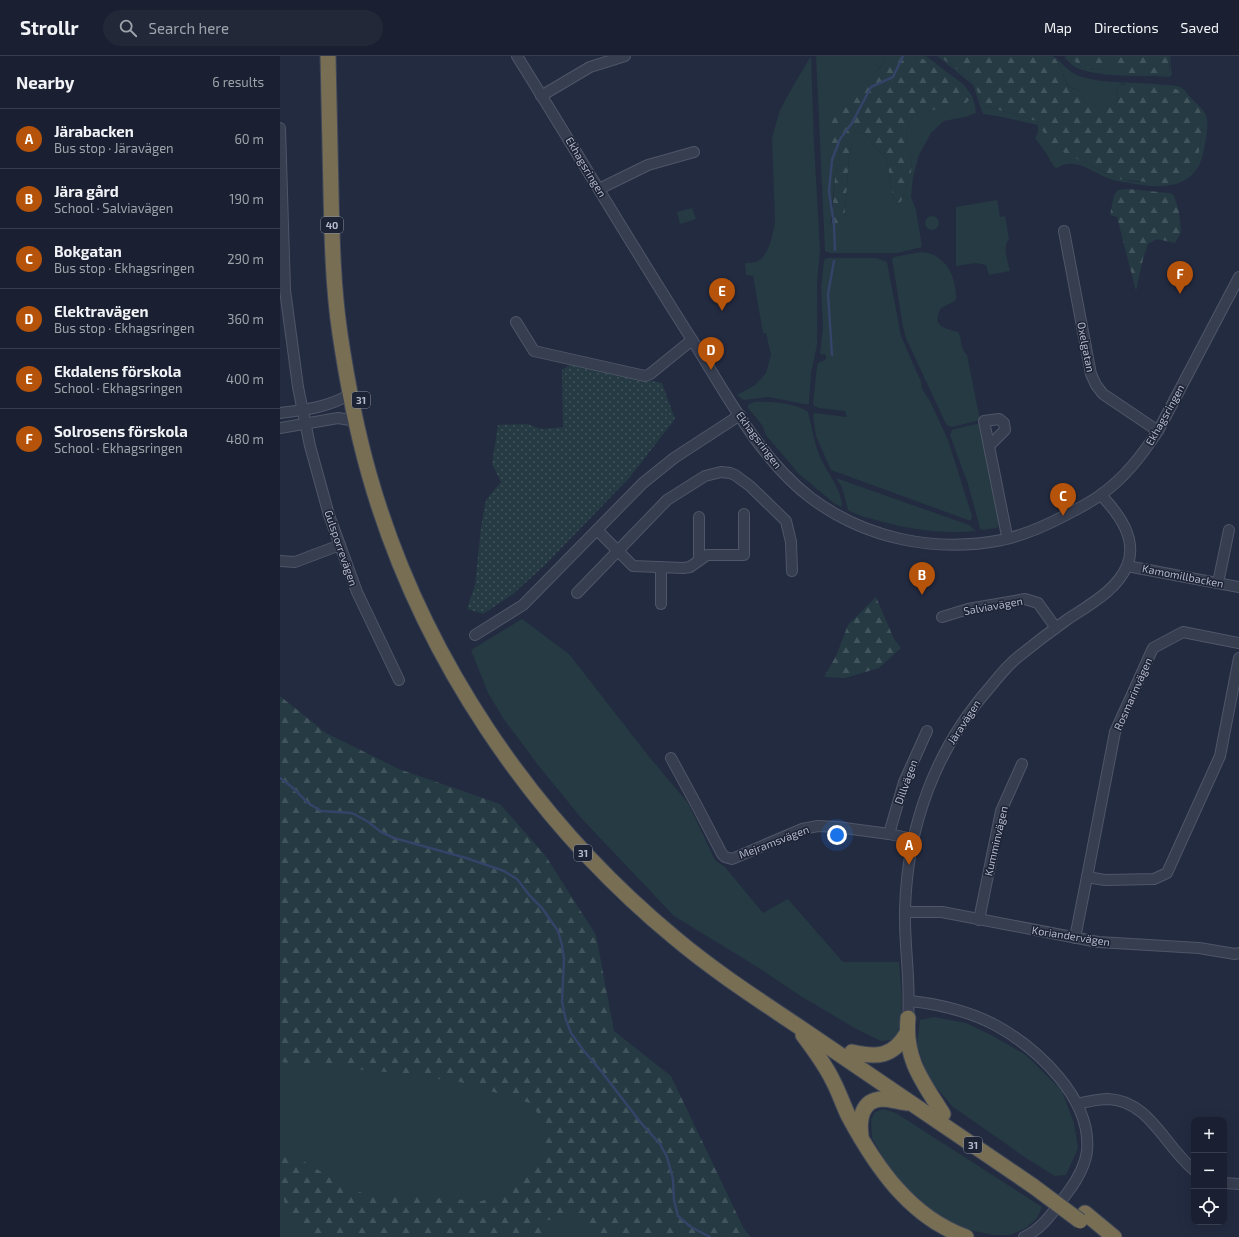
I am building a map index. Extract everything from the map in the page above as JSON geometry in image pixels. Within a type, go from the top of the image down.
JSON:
[{"type":"highway","name":"40","points":[[328,56],[334,269],[340,331],[350,394]]},
{"type":"highway","name":"31","points":[[337,56],[343,272],[348,327],[360,396],[374,456],[398,533],[415,575],[447,642],[477,697],[516,755],[569,824],[602,859],[649,904],[691,940],[756,987],[943,1114],[1083,1217],[1114,1237]]},
{"type":"highway","name":"31","points":[[350,394],[369,474],[378,504],[420,609],[448,664],[494,739],[527,786],[559,826],[586,856],[643,911],[716,971],[913,1105],[1037,1183]]},
{"type":"highway","points":[[908,1018],[907,1033],[910,1052],[916,1069],[943,1114]]},
{"type":"highway","points":[[797,1026],[828,1071],[849,1117],[880,1168],[909,1202],[944,1228],[966,1237]]},
{"type":"highway","points":[[852,1052],[870,1056],[886,1054],[898,1046],[907,1033]]},
{"type":"highway","points":[[861,1136],[860,1126],[862,1112],[871,1102],[881,1099],[913,1105]]},
{"type":"highway","name":"31","points":[[1083,1217],[1101,1237]]},
{"type":"street","name":"Ekhagsringen","points":[[517,56],[692,340],[765,452],[788,478],[812,498],[843,518],[893,538],[929,544],[955,545],[981,543],[1008,538],[1042,528],[1101,495],[1129,470],[1158,431],[1239,276]]},
{"type":"street","points":[[541,96],[590,67],[625,56]]},
{"type":"street","name":"Gulsporrevägen","points":[[280,128],[282,290],[305,424],[317,476],[357,592],[399,680]]},
{"type":"street","points":[[599,189],[648,165],[694,152]]},
{"type":"street","name":"Oxelgatan","points":[[1064,231],[1091,374],[1096,386],[1103,394],[1158,431]]},
{"type":"street","points":[[516,322],[534,351],[645,376],[650,374],[692,340]]},
{"type":"street","points":[[280,413],[303,410],[336,402],[350,394]]},
{"type":"street","points":[[475,635],[523,605],[643,483],[674,458],[740,415]]},
{"type":"street","points":[[280,428],[338,418],[356,421]]},
{"type":"street","points":[[989,446],[1008,538]]},
{"type":"street","points":[[577,593],[667,500],[705,476],[713,474],[730,473],[750,486],[786,521],[791,542],[792,571]]},
{"type":"street","name":"Järavägen","points":[[908,1018],[910,1001],[905,912],[907,884],[913,839],[934,772],[960,726],[982,696],[1016,658],[1111,588],[1121,578],[1127,566],[1130,554],[1130,542],[1128,534],[1119,516],[1101,495]]},
{"type":"street","points":[[597,530],[633,566],[683,568],[690,567],[707,555],[744,555],[744,514]]},
{"type":"street","points":[[699,560],[700,517]]},
{"type":"street","points":[[1218,583],[1229,530]]},
{"type":"street","points":[[280,561],[295,562],[340,545]]},
{"type":"street","name":"Kamomillbacken","points":[[1127,566],[1239,587]]},
{"type":"street","points":[[661,567],[661,604]]},
{"type":"street","name":"Salviavägen","points":[[942,617],[968,609],[1026,599],[1038,603],[1056,628]]},
{"type":"street","name":"Rosmarinvägen","points":[[1075,938],[1116,732],[1153,648],[1183,632],[1239,643]]},
{"type":"street","points":[[1087,877],[1104,880],[1154,879],[1167,873],[1220,756],[1239,658]]},
{"type":"street","name":"Dillvägen","points":[[889,834],[904,782],[927,731]]},
{"type":"street","name":"Mejramsvägen","points":[[671,758],[722,854],[728,858],[732,859],[802,829],[818,826],[889,834],[913,839]]},
{"type":"street","name":"Kumminvägen","points":[[979,920],[1001,811],[1022,764]]},
{"type":"street","name":"Koriandervägen","points":[[905,912],[942,912],[1098,942],[1199,948],[1235,954],[1239,953]]},
{"type":"street","points":[[910,1001],[926,1003],[959,1012],[996,1026],[1034,1053],[1064,1085],[1077,1104],[1086,1129],[1087,1140],[1087,1151],[1081,1172],[1077,1180],[1046,1222],[1024,1237]]},
{"type":"street","points":[[1077,1104],[1098,1100],[1117,1100],[1127,1103],[1148,1119],[1186,1164],[1191,1168]]},
{"type":"street","points":[[1227,1183],[1239,1184]]},
{"type":"green space","points":[[811,56],[820,250],[817,283],[817,345],[811,373],[809,404],[769,397],[743,400],[737,395],[755,385],[766,373],[771,355],[766,333],[763,333],[753,276],[746,275],[745,263],[760,260],[770,245],[775,221],[772,138],[780,110]]},
{"type":"green space","points":[[816,56],[887,56],[873,75],[844,102],[835,120],[829,141],[840,150],[835,176],[830,227],[845,216],[849,156],[854,133],[864,132],[887,159],[893,198],[897,203],[901,202],[911,174],[912,160],[907,149],[906,130],[914,114],[936,109],[968,97],[951,79],[916,56],[926,56],[964,85],[972,96],[976,113],[965,117],[944,121],[931,133],[919,155],[913,177],[911,197],[916,210],[922,247],[897,253],[830,253],[825,251]]},
{"type":"green space","points":[[887,56],[915,56],[921,58],[954,81],[967,95],[969,100],[966,103],[914,114],[906,130],[907,149],[912,160],[911,174],[901,202],[897,203],[893,198],[887,159],[864,132],[854,133],[849,156],[844,226],[839,230],[833,230],[830,227],[832,220],[835,176],[840,150],[829,141],[827,127],[842,103],[878,70]]},
{"type":"green space","points":[[937,56],[960,71],[971,81],[985,106],[1041,122],[1042,129],[1100,171],[1127,180],[1141,182],[1158,180],[1190,172],[1198,159],[1204,120],[1123,84],[1116,86],[1118,99],[1114,106],[1093,106],[1085,101],[1079,90],[1066,83],[1061,68],[1053,56],[1075,74],[1089,79],[1110,82],[1173,85],[1180,87],[1205,113],[1207,121],[1207,136],[1201,162],[1195,172],[1188,179],[1179,183],[1158,186],[1146,186],[1116,181],[1077,165],[1071,164],[1057,168],[1054,167],[1035,138],[1038,132],[1038,125],[983,114],[973,85]]},
{"type":"green space","points":[[939,56],[1053,56],[1061,68],[1068,86],[1079,90],[1085,101],[1098,107],[1114,106],[1118,99],[1116,85],[1154,85],[1176,89],[1184,93],[1199,109],[1204,120],[1198,159],[1190,172],[1176,181],[1165,184],[1118,179],[1059,150],[1048,142],[1040,122],[985,106],[971,81]]},
{"type":"green space","points":[[1063,56],[1073,60],[1083,68],[1107,69],[1115,65],[1120,65],[1125,74],[1168,76],[1170,67],[1168,56],[1170,56],[1172,75],[1169,77],[1133,76],[1092,72],[1072,65]]},
{"type":"green space","points":[[1065,56],[1168,56],[1170,73],[1169,76],[1124,74],[1124,70],[1120,65],[1115,65],[1107,69],[1083,68]]},
{"type":"green space","points":[[1128,189],[1169,193],[1174,195],[1179,212],[1181,232],[1175,243],[1157,239],[1148,244],[1136,291],[1117,217],[1110,215],[1114,195],[1118,190]]},
{"type":"green space","points":[[997,200],[1000,217],[1005,216],[1009,239],[1006,250],[1010,271],[989,275],[986,265],[976,263],[956,266],[956,207]]},
{"type":"green space","points":[[692,208],[696,219],[680,224],[677,212]]},
{"type":"green space","points":[[929,216],[935,216],[939,220],[939,226],[935,230],[929,230],[925,226],[925,220]]},
{"type":"green space","points":[[921,252],[929,253],[937,257],[948,268],[952,275],[956,291],[956,299],[955,301],[941,308],[937,319],[940,325],[958,332],[963,349],[967,355],[980,420],[952,427],[946,424],[906,338],[892,259],[894,257]]},
{"type":"green space","points":[[877,258],[887,262],[901,336],[921,382],[922,389],[930,401],[948,440],[972,516],[971,520],[831,470],[816,436],[813,416],[815,413],[847,417],[845,411],[819,408],[814,406],[813,403],[817,366],[818,363],[825,360],[826,357],[826,355],[820,354],[823,327],[821,287],[824,261],[825,259]]},
{"type":"green space","points":[[571,364],[662,383],[675,419],[630,477],[544,566],[513,594],[483,614],[467,609],[475,585],[481,527],[486,500],[501,482],[492,464],[498,425],[527,424],[542,429],[563,427],[562,370]]},
{"type":"green space","points":[[754,402],[774,402],[797,406],[808,412],[820,457],[837,487],[840,494],[842,507],[835,504],[799,474],[766,435],[762,425],[748,408],[748,405]]},
{"type":"green space","points":[[981,423],[1000,522],[997,528],[981,530],[968,484],[950,435],[954,429]]},
{"type":"green space","points":[[836,478],[969,525],[976,531],[939,532],[915,529],[852,512],[848,510],[842,487]]},
{"type":"green space","points":[[876,597],[894,639],[901,648],[879,668],[845,678],[824,677],[836,656],[848,625]]},
{"type":"green space","points":[[522,619],[569,654],[647,754],[688,803],[715,860],[725,867],[763,913],[788,899],[843,962],[899,962],[902,999],[900,1029],[892,1040],[881,1041],[858,1030],[799,995],[759,968],[674,916],[582,819],[538,765],[503,718],[488,693],[471,650]]},
{"type":"green space","points":[[280,696],[326,733],[399,769],[500,804],[545,855],[596,935],[614,1031],[671,1076],[744,1229],[751,1237],[600,1237],[581,1213],[565,1213],[554,1220],[544,1220],[548,1237],[307,1237],[286,1216],[283,1191],[280,1187],[280,1147],[330,1177],[362,1193],[482,1201],[509,1189],[531,1173],[543,1159],[541,1144],[544,1128],[533,1104],[460,1082],[396,1073],[280,1062]]},
{"type":"green space","points":[[280,1015],[554,1096],[625,1237],[280,1237]]},
{"type":"green space","points":[[934,1017],[966,1023],[993,1036],[1026,1055],[1062,1091],[1074,1123],[1078,1148],[1066,1175],[1055,1176],[1029,1160],[953,1107],[929,1079],[917,1045],[920,1020]]},
{"type":"green space","points":[[884,1109],[896,1113],[1042,1207],[1037,1218],[1026,1228],[1010,1235],[993,1235],[970,1230],[939,1216],[896,1179],[872,1138],[871,1119],[875,1112]]},
{"type":"waterway","points":[[835,250],[834,225],[829,191],[832,160],[840,139],[852,123],[871,87],[893,77],[903,56]]},
{"type":"waterway","points":[[832,355],[828,294],[834,261]]},
{"type":"waterway","points":[[280,778],[292,787],[308,803],[321,811],[352,813],[367,821],[381,832],[394,838],[466,858],[504,871],[517,879],[530,896],[542,908],[558,931],[564,959],[562,1002],[571,1033],[641,1123],[660,1144],[667,1157],[673,1179],[674,1200],[678,1216],[691,1227],[710,1237]]},
{"type":"place","name":"Solrosens förskola","points":[[1180,294]]},
{"type":"place","name":"Ekdalens förskola","points":[[722,311]]},
{"type":"place","name":"Elektravägen","points":[[711,370]]},
{"type":"place","name":"Bokgatan","points":[[1063,516]]},
{"type":"place","name":"Jära gård","points":[[922,595]]},
{"type":"place","name":"Järabacken","points":[[909,865]]}]
